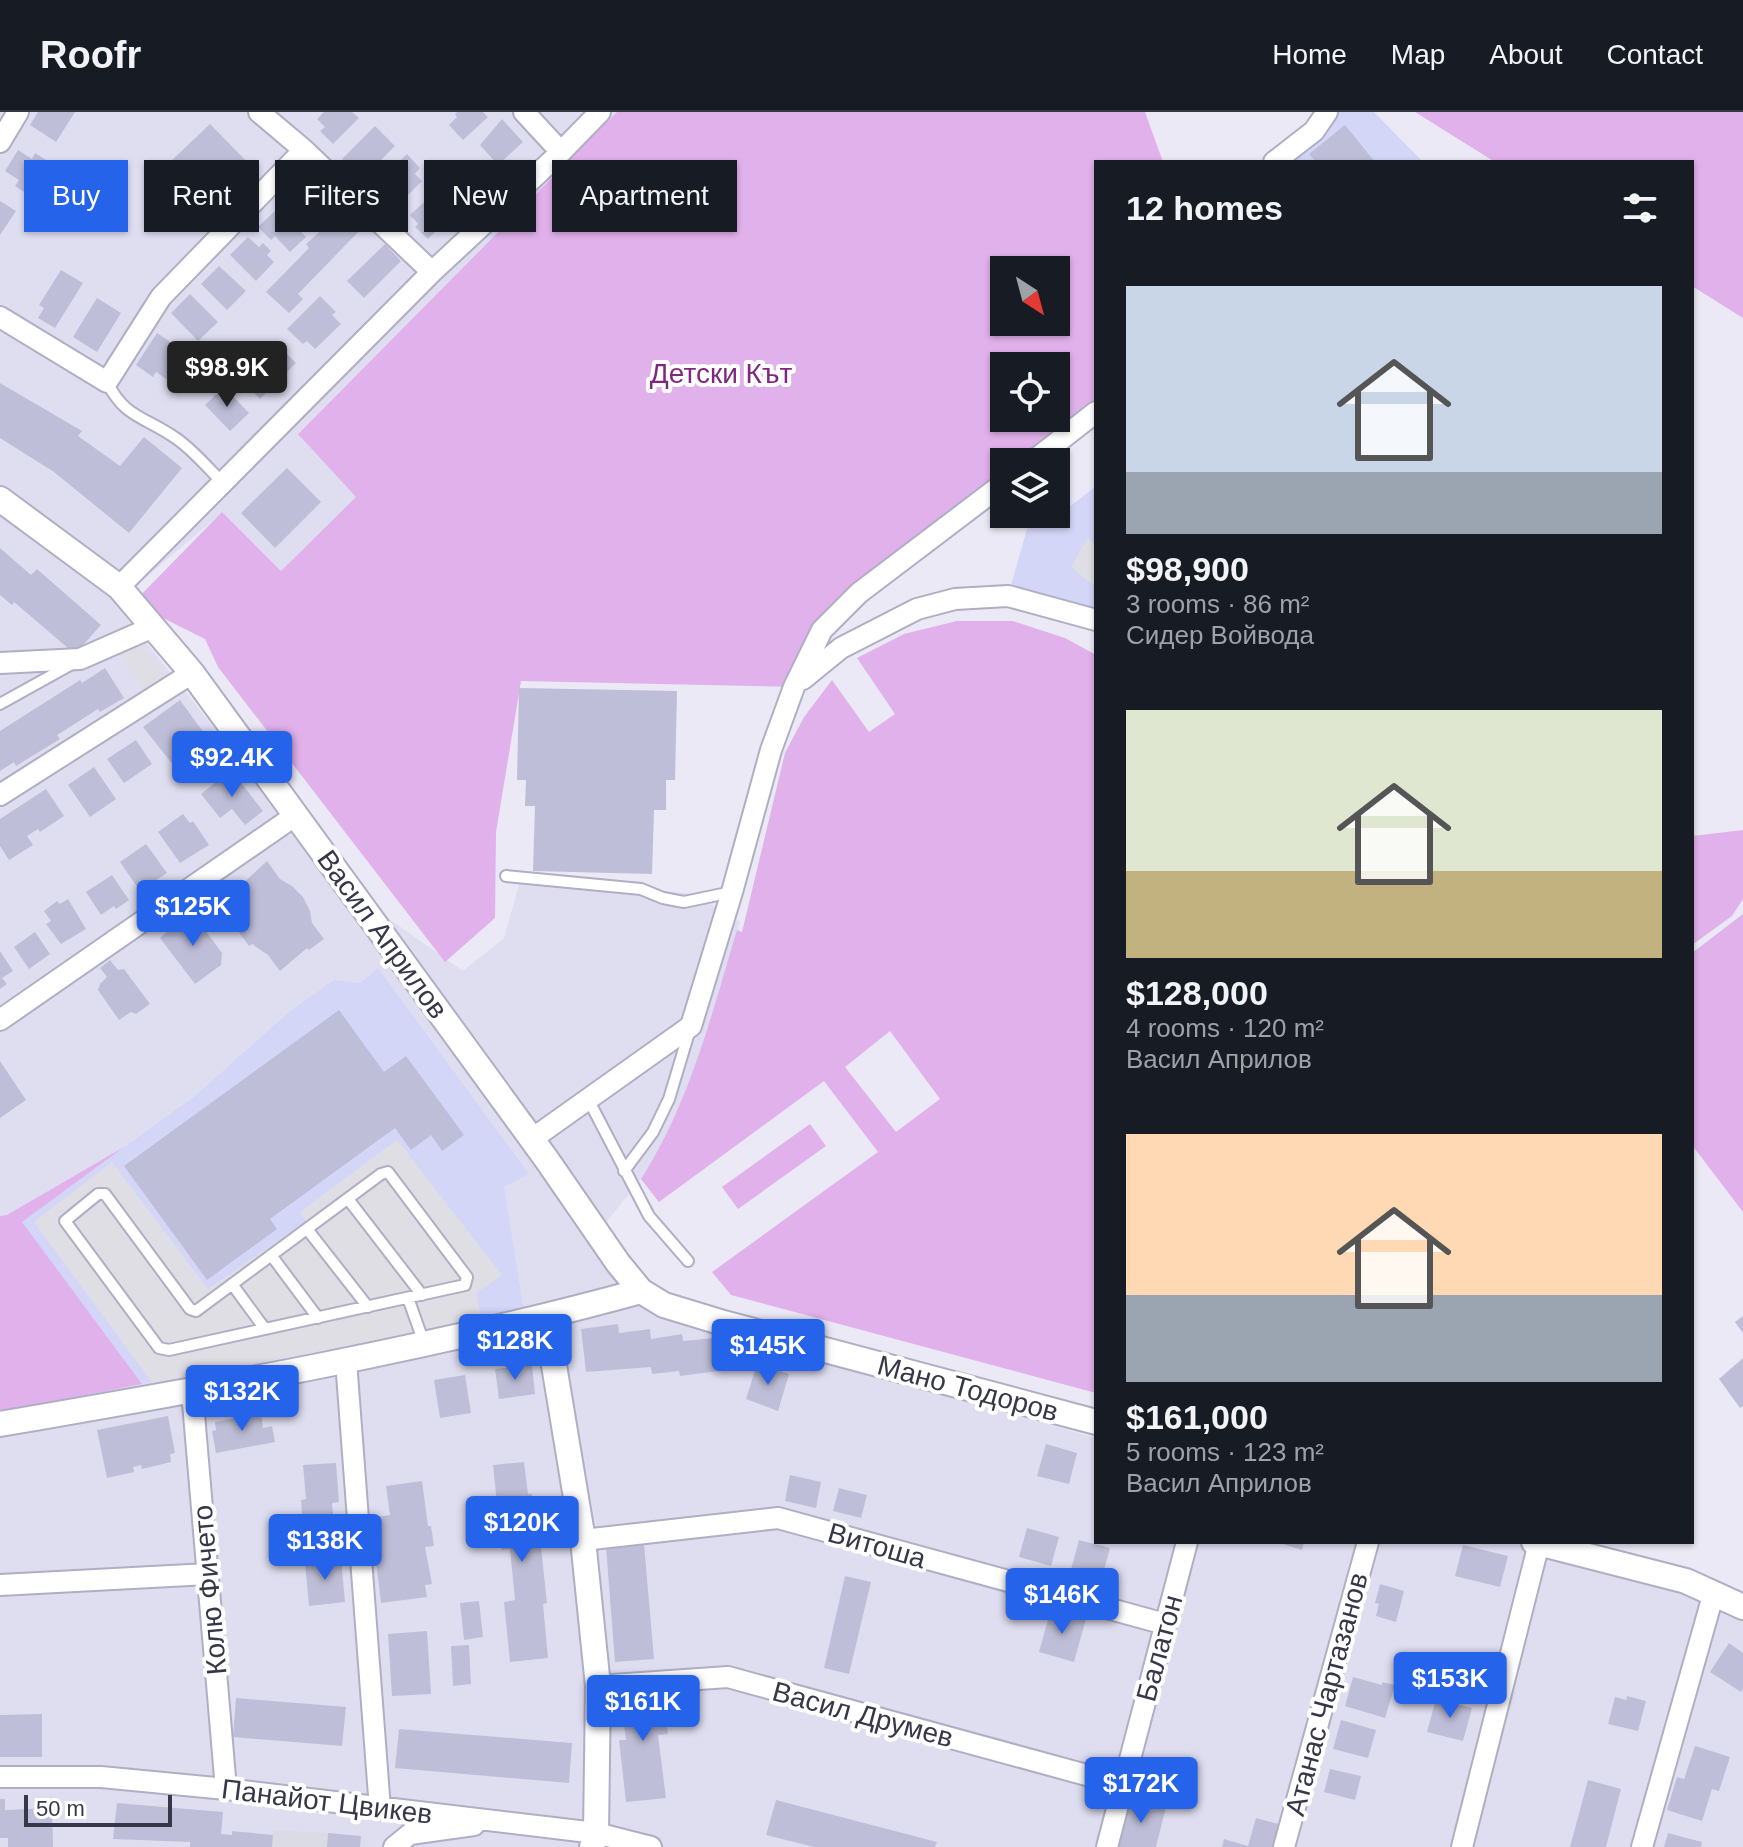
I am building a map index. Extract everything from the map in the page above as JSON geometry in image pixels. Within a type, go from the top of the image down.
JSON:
[{"type":"street","points":[[0,142],[18,112]]},
{"type":"street","points":[[259,112],[304,150],[432,272]]},
{"type":"street","points":[[524,112],[561,152]]},
{"type":"street","points":[[119,587],[432,272],[600,112]]},
{"type":"street","points":[[1277,160],[1314,131],[1327,112]]},
{"type":"street","points":[[0,317],[107,382],[161,297],[304,150]]},
{"type":"street","points":[[1050,448],[1094,414]]},
{"type":"street","points":[[532,1139],[691,1026],[771,750],[794,687],[822,630],[859,593],[990,494]]},
{"type":"street","name":"Васил Априлов","points":[[0,499],[119,587],[192,673],[641,1291]]},
{"type":"street","points":[[794,687],[841,648],[917,609],[955,599],[1008,596],[1094,619]]},
{"type":"street","points":[[0,663],[80,659],[153,627]]},
{"type":"street","points":[[0,795],[192,673]]},
{"type":"street","points":[[0,1020],[296,815]]},
{"type":"street","points":[[0,1424],[192,1391],[424,1345],[641,1291]]},
{"type":"street","name":"Мано Тодоров","points":[[641,1291],[664,1305],[720,1322],[1094,1421]]},
{"type":"street","points":[[546,1317],[583,1540],[598,1686],[594,1840]]},
{"type":"street","points":[[346,1361],[380,1809]]},
{"type":"street","name":"Колю Фичето","points":[[192,1391],[226,1789]]},
{"type":"street","name":"Витоша","points":[[583,1540],[778,1518],[1165,1624]]},
{"type":"street","name":"Балатон","points":[[1107,1847],[1186,1544]]},
{"type":"street","name":"Атанас Чартазанов","points":[[1284,1847],[1367,1544]]},
{"type":"street","points":[[1462,1847],[1536,1544]]},
{"type":"street","points":[[1540,1544],[1686,1581],[1743,1607]]},
{"type":"street","points":[[0,1585],[208,1574]]},
{"type":"street","points":[[1642,1847],[1714,1592]]},
{"type":"street","name":"Васил Друмев","points":[[598,1686],[728,1677],[1123,1785]]},
{"type":"street","name":"Панайот Цвикев","points":[[0,1777],[101,1777],[226,1789],[506,1821],[594,1840],[651,1847]]},
{"type":"street","points":[[394,1847],[410,1834],[506,1821]]},
{"type":"lane","points":[[107,382],[115,398],[131,414],[154,423],[181,442],[223,483]]},
{"type":"lane","points":[[0,704],[80,659]]},
{"type":"lane","points":[[506,876],[641,889],[684,902],[732,892]]},
{"type":"lane","points":[[624,1171],[653,1132],[669,1099],[691,1026]]},
{"type":"lane","points":[[588,1099],[649,1216],[688,1261]]},
{"type":"lane","points":[[388,1172],[467,1277],[465,1285],[169,1350],[159,1348],[65,1221],[102,1193],[105,1194],[193,1311],[307,1229],[388,1172]]},
{"type":"lane","points":[[348,1199],[422,1295]]},
{"type":"lane","points":[[307,1229],[368,1307]]},
{"type":"lane","points":[[271,1255],[318,1318]]},
{"type":"lane","points":[[232,1284],[265,1329]]},
{"type":"lane","points":[[408,1298],[424,1345]]},
{"type":"shaded area","points":[[0,112],[617,112],[569,160],[552,160],[552,177],[536,194],[536,160],[424,160],[424,232],[498,232],[298,433],[357,497],[281,571],[222,513],[115,603],[271,800],[355,895],[463,971],[504,938],[522,874],[692,894],[740,922],[689,1087],[656,1157],[591,1241],[641,1306],[1094,1437],[1094,1544],[1545,1544],[1706,1601],[1743,1621],[1743,1847],[0,1847]]},
{"type":"shaded area","points":[[1327,112],[1374,112],[1421,160],[1276,160]]},
{"type":"shaded area","points":[[1094,488],[1094,619],[1008,596],[1027,529],[1070,528],[1070,507]]},
{"type":"shaded area","points":[[1088,537],[1094,544],[1094,586],[1071,567]]},
{"type":"shaded area","points":[[137,640],[164,675],[144,690],[120,654]]},
{"type":"shaded area","points":[[378,968],[529,1174],[504,1187],[524,1312],[142,1384],[21,1222],[195,1096],[288,1013],[334,980],[360,983]]},
{"type":"shaded area","points":[[397,1140],[502,1275],[476,1293],[482,1321],[159,1381],[154,1385],[34,1222],[112,1162],[208,1289],[306,1221],[300,1212]]},
{"type":"shaded area","points":[[273,1830],[328,1833],[327,1847],[272,1847]]},
{"type":"green space","name":"Детски Кът","points":[[617,112],[1145,112],[1162,160],[1094,160],[1094,410],[1070,430],[1070,352],[990,352],[990,432],[1068,432],[1049,448],[990,448],[990,494],[859,593],[794,687],[521,681],[496,832],[495,918],[445,962],[218,667],[205,639],[133,603],[222,512],[281,571],[356,497],[298,434],[498,232],[536,232],[536,194],[552,178],[552,232],[737,232],[737,160],[569,160]]},
{"type":"green space","points":[[1415,112],[1743,112],[1743,318],[1694,287],[1694,160],[1492,160]]},
{"type":"green space","points":[[957,621],[1013,621],[1065,638],[1094,654],[1094,1392],[731,1295],[712,1272],[878,1152],[824,1081],[659,1202],[641,1179],[686,1089],[737,930],[742,932],[785,753],[804,717],[832,680],[869,732],[895,714],[857,658],[904,634]],"holes":[[[890,1031],[940,1099],[896,1132],[845,1067]]]},
{"type":"green space","points":[[1743,830],[1743,899],[1732,916],[1694,944],[1694,836]]},
{"type":"green space","points":[[1743,914],[1743,1212],[1694,1148],[1694,951]]},
{"type":"green space","points":[[810,1124],[826,1146],[738,1209],[722,1187]]},
{"type":"green space","points":[[124,1147],[22,1222],[142,1384],[0,1412],[0,1216],[7,1215]]},
{"type":"building","points":[[38,112],[75,112],[56,142],[30,125]]},
{"type":"building","points":[[324,112],[352,112],[359,118],[333,144],[320,131],[325,127],[317,119]]},
{"type":"building","points":[[457,112],[483,112],[488,117],[463,140],[449,125],[457,117]]},
{"type":"building","points":[[502,119],[523,142],[503,160],[494,160],[480,145]]},
{"type":"building","points":[[210,124],[245,160],[172,160]]},
{"type":"building","points":[[1345,125],[1373,160],[1314,160],[1309,154]]},
{"type":"building","points":[[375,126],[395,146],[381,160],[342,159]]},
{"type":"building","points":[[18,150],[32,159],[35,153],[46,160],[24,160],[24,192],[15,186],[19,180],[5,171]]},
{"type":"building","points":[[407,154],[420,168],[415,174],[422,181],[408,195],[408,160],[401,160]]},
{"type":"building","points":[[0,201],[16,211],[0,235]]},
{"type":"building","points":[[424,202],[424,232],[435,232],[428,239],[415,227],[418,224],[410,215]]},
{"type":"building","points":[[275,211],[275,232],[301,232],[306,237],[290,252],[275,236],[271,240],[259,226]]},
{"type":"building","points":[[319,232],[358,232],[298,294],[303,299],[289,313],[266,292],[309,248],[306,244]]},
{"type":"building","points":[[248,237],[259,247],[263,243],[271,251],[267,255],[274,262],[256,281],[230,255]]},
{"type":"building","points":[[385,244],[401,261],[364,298],[347,281]]},
{"type":"building","points":[[219,266],[246,291],[227,310],[201,284]]},
{"type":"building","points":[[61,270],[83,283],[55,328],[38,318],[44,308],[39,305]]},
{"type":"building","points":[[190,294],[218,322],[198,341],[171,313]]},
{"type":"building","points":[[320,296],[336,312],[332,315],[341,324],[315,349],[307,341],[303,344],[287,329]]},
{"type":"building","points":[[97,298],[121,313],[97,352],[73,337]]},
{"type":"building","points":[[157,333],[184,351],[166,379],[156,372],[153,377],[136,365]]},
{"type":"building","points":[[277,344],[296,363],[260,399],[241,379]]},
{"type":"building","points":[[0,383],[82,431],[78,436],[120,466],[144,437],[182,468],[129,533],[54,472],[0,438]]},
{"type":"building","points":[[224,387],[249,413],[230,431],[205,405]]},
{"type":"building","points":[[287,468],[321,502],[275,548],[241,513]]},
{"type":"building","points":[[0,548],[31,575],[37,569],[101,625],[75,654],[14,602],[12,605],[0,595]]},
{"type":"building","points":[[105,668],[124,698],[100,712],[98,709],[57,735],[60,739],[16,766],[14,762],[0,771],[0,731],[80,680],[82,683]]},
{"type":"building","points":[[519,688],[677,691],[675,780],[666,780],[666,810],[654,810],[652,874],[533,871],[535,806],[525,806],[526,780],[517,780]]},
{"type":"building","points":[[180,700],[209,740],[174,766],[143,727]]},
{"type":"building","points":[[136,740],[152,764],[124,783],[107,759]]},
{"type":"building","points":[[94,767],[116,799],[90,817],[68,785]]},
{"type":"building","points":[[231,770],[263,811],[245,825],[232,809],[220,818],[201,794]]},
{"type":"building","points":[[46,789],[64,816],[40,832],[38,829],[27,836],[33,845],[9,860],[0,846],[0,819]]},
{"type":"building","points":[[183,814],[190,823],[193,821],[209,845],[180,863],[158,832]]},
{"type":"building","points":[[146,844],[167,873],[140,891],[120,862]]},
{"type":"building","points":[[267,861],[280,879],[303,897],[312,923],[324,939],[309,950],[307,948],[280,971],[268,955],[252,944],[249,946],[238,931],[242,928],[236,911],[223,893],[238,881],[241,885]]},
{"type":"building","points":[[112,875],[129,900],[101,915],[86,892]]},
{"type":"building","points":[[68,899],[86,929],[61,944],[46,924],[51,921],[44,911],[57,901],[60,904]]},
{"type":"building","points":[[193,914],[222,953],[221,965],[195,984],[160,938],[182,918],[187,919]]},
{"type":"building","points":[[35,932],[50,954],[29,969],[14,947]]},
{"type":"building","points":[[0,951],[13,971],[2,978],[7,984],[0,989]]},
{"type":"building","points":[[110,960],[118,970],[124,969],[150,1004],[136,1014],[131,1012],[119,1020],[98,990],[107,977],[100,968]]},
{"type":"building","points":[[339,1010],[384,1072],[406,1056],[464,1135],[442,1151],[431,1135],[411,1150],[395,1128],[270,1219],[277,1229],[207,1280],[124,1166]]},
{"type":"building","points":[[0,1061],[26,1100],[0,1118]]},
{"type":"building","points":[[1743,1316],[1743,1333],[1735,1322]]},
{"type":"building","points":[[618,1324],[619,1333],[650,1329],[651,1339],[682,1334],[683,1341],[714,1338],[718,1371],[680,1376],[679,1371],[652,1374],[651,1367],[586,1372],[581,1329]]},
{"type":"building","points":[[1743,1358],[1743,1406],[1740,1408],[1719,1379]]},
{"type":"building","points":[[757,1364],[789,1374],[778,1411],[746,1399]]},
{"type":"building","points":[[532,1365],[535,1394],[499,1399],[495,1369]]},
{"type":"building","points":[[465,1375],[471,1413],[440,1418],[434,1380]]},
{"type":"building","points":[[261,1413],[263,1428],[272,1426],[275,1442],[216,1453],[212,1431],[216,1430],[215,1422]]},
{"type":"building","points":[[168,1416],[175,1453],[170,1454],[171,1462],[142,1469],[141,1465],[133,1467],[134,1472],[107,1478],[97,1430]]},
{"type":"building","points":[[1046,1444],[1077,1453],[1069,1484],[1037,1476]]},
{"type":"building","points":[[524,1462],[528,1494],[532,1494],[538,1547],[541,1547],[547,1603],[543,1604],[548,1658],[510,1662],[504,1602],[515,1600],[510,1549],[502,1550],[493,1465]]},
{"type":"building","points":[[336,1463],[339,1502],[332,1503],[335,1537],[304,1540],[301,1500],[306,1499],[303,1465]]},
{"type":"building","points":[[790,1475],[821,1482],[816,1508],[785,1501]]},
{"type":"building","points":[[422,1481],[434,1546],[425,1547],[432,1584],[425,1585],[427,1597],[381,1603],[371,1518],[390,1515],[386,1486]]},
{"type":"building","points":[[839,1488],[867,1495],[861,1518],[833,1511]]},
{"type":"building","points":[[1027,1528],[1059,1537],[1051,1566],[1019,1557]]},
{"type":"building","points":[[1079,1540],[1110,1548],[1101,1581],[1070,1573]]},
{"type":"building","points":[[644,1544],[654,1659],[615,1662],[606,1547]]},
{"type":"building","points":[[1283,1544],[1304,1544],[1302,1550]]},
{"type":"building","points":[[1463,1545],[1508,1556],[1500,1587],[1455,1576]]},
{"type":"building","points":[[341,1559],[345,1602],[309,1606],[305,1563]]},
{"type":"building","points":[[845,1576],[871,1582],[849,1674],[824,1668]]},
{"type":"building","points":[[1380,1584],[1404,1591],[1396,1622],[1376,1616],[1379,1604],[1375,1603]]},
{"type":"building","points":[[479,1601],[483,1637],[464,1640],[460,1603]]},
{"type":"building","points":[[1051,1609],[1086,1619],[1074,1662],[1039,1652]]},
{"type":"building","points":[[427,1631],[431,1694],[392,1696],[388,1634]]},
{"type":"building","points":[[1729,1643],[1743,1653],[1741,1692],[1710,1672]]},
{"type":"building","points":[[469,1645],[471,1684],[453,1686],[451,1646]]},
{"type":"building","points":[[1448,1661],[1481,1669],[1475,1694],[1441,1686]]},
{"type":"building","points":[[1353,1677],[1382,1685],[1382,1682],[1395,1685],[1385,1718],[1345,1706]]},
{"type":"building","points":[[662,1685],[668,1734],[658,1735],[666,1798],[626,1802],[619,1740],[626,1740],[620,1691]]},
{"type":"building","points":[[1627,1696],[1646,1701],[1638,1731],[1608,1724],[1615,1697],[1626,1700]]},
{"type":"building","points":[[236,1698],[346,1707],[342,1746],[233,1737]]},
{"type":"building","points":[[1436,1699],[1472,1708],[1463,1741],[1427,1732]]},
{"type":"building","points":[[42,1714],[42,1757],[0,1757],[0,1715]]},
{"type":"building","points":[[1341,1720],[1376,1730],[1368,1758],[1333,1749]]},
{"type":"building","points":[[399,1729],[572,1743],[569,1783],[395,1768]]},
{"type":"building","points":[[1695,1746],[1730,1757],[1719,1791],[1712,1789],[1702,1821],[1667,1810],[1677,1777],[1684,1779]]},
{"type":"building","points":[[1330,1769],[1361,1776],[1355,1800],[1324,1792]]},
{"type":"building","points":[[1588,1780],[1621,1789],[1606,1847],[1570,1847]]},
{"type":"building","points":[[1128,1798],[1166,1807],[1156,1847],[1115,1847]]},
{"type":"building","points":[[0,1799],[5,1799],[5,1810],[52,1808],[53,1847],[8,1847],[8,1838],[0,1838]]},
{"type":"building","points":[[776,1800],[937,1842],[935,1847],[814,1847],[766,1835]]},
{"type":"building","points":[[117,1803],[223,1812],[221,1834],[232,1835],[232,1831],[273,1835],[272,1847],[190,1847],[190,1842],[113,1839]]},
{"type":"building","points":[[1256,1818],[1283,1825],[1277,1847],[1222,1847],[1224,1839],[1248,1846]]},
{"type":"building","points":[[328,1833],[361,1836],[360,1847],[327,1847]]},
{"type":"building","points":[[1668,1833],[1702,1842],[1701,1847],[1664,1847]]}]
